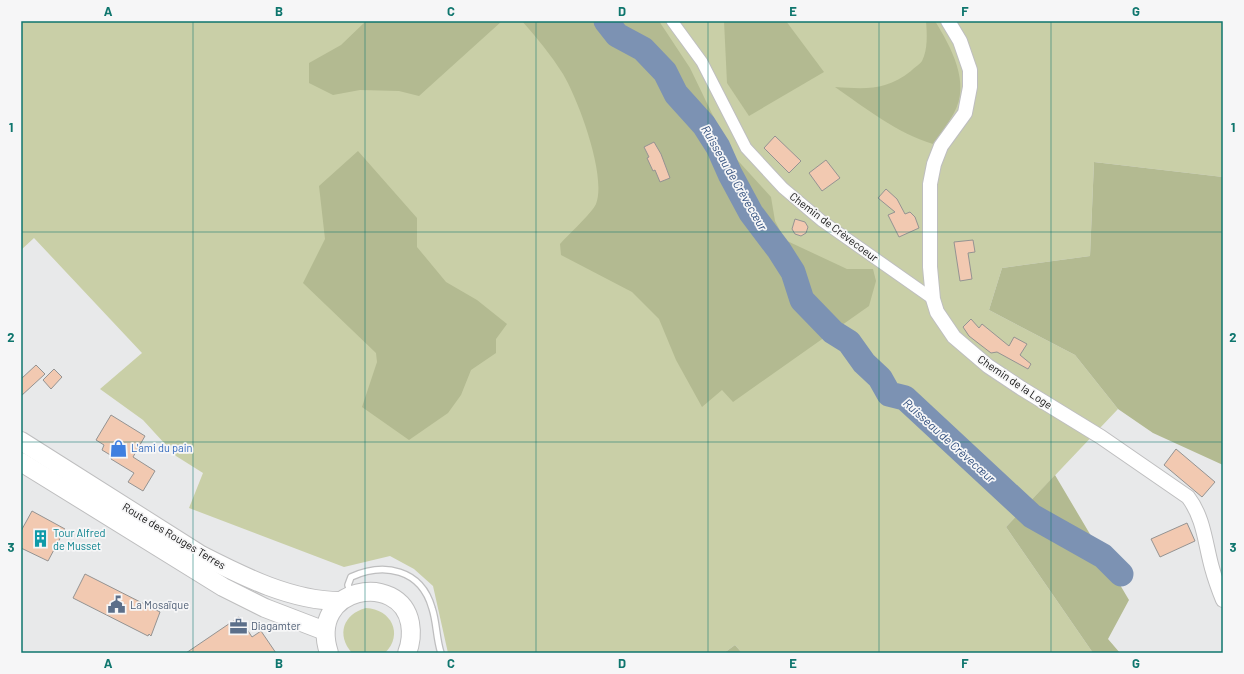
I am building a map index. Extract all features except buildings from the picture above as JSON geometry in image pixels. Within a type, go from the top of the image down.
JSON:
[{"type":"main road","name":"Route des Rouges Terres","points":[[21,441],[201,554],[228,569],[304,598],[346,598],[365,591],[379,592],[392,598],[402,607],[409,620],[412,634],[410,651]]},
{"type":"main road","name":"Route des Rouges Terres","points":[[21,462],[223,587],[265,608],[325,631]]},
{"type":"main road","points":[[329,653],[325,631],[327,620],[332,610],[346,598]]},
{"type":"street","name":"Chemin de Crèvecoeur","points":[[672,21],[702,62],[746,148],[778,182],[822,220],[933,299]]},
{"type":"street","name":"Chemin de la Loge","points":[[948,21],[960,41],[970,70],[970,87],[965,113],[941,146],[934,164],[930,184],[930,267],[933,299],[938,312],[954,337],[988,366],[1101,437],[1188,497],[1197,509],[1212,569],[1223,600]]},
{"type":"lane","points":[[346,598],[351,577],[367,571],[383,569],[396,571],[413,578],[424,590],[432,607],[440,653]]},
{"type":"green space","points":[[21,21],[1223,21],[1223,177],[1094,162],[1090,256],[1002,268],[989,310],[1075,355],[1118,409],[1006,527],[1093,653],[742,653],[735,645],[724,653],[448,653],[433,586],[414,569],[390,556],[344,567],[189,508],[203,473],[176,456],[143,420],[100,389],[142,353],[34,238],[21,250]]},
{"type":"green space","points":[[366,21],[502,21],[419,96],[399,91],[360,90],[333,95],[309,83],[309,63],[341,45]]},
{"type":"green space","points":[[522,21],[659,21],[690,68],[731,153],[771,197],[775,221],[785,240],[847,269],[873,269],[876,281],[869,306],[733,402],[722,390],[702,407],[676,360],[659,319],[632,292],[561,255],[560,244],[596,204],[598,175],[583,119],[569,86],[554,60]]},
{"type":"green space","points":[[724,21],[786,21],[824,72],[749,116],[727,83]]},
{"type":"green space","points":[[926,21],[935,21],[953,54],[960,78],[959,102],[947,125],[933,144],[894,127],[835,87],[875,87],[902,78],[921,62],[924,57],[927,41]]},
{"type":"green space","points":[[358,151],[417,218],[417,247],[446,282],[477,300],[507,324],[496,339],[496,353],[471,370],[461,395],[448,413],[409,440],[362,407],[377,362],[376,353],[303,283],[325,239],[319,186]]},
{"type":"green space","points":[[1094,162],[1223,177],[1223,465],[1153,433],[1118,409],[1075,355],[989,310],[1002,268],[1090,256]]},
{"type":"green space","points":[[1055,475],[1129,600],[1108,639],[1120,653],[1093,653],[1006,527]]},
{"type":"green space","points":[[366,608],[375,609],[382,613],[392,624],[394,638],[391,646],[385,653],[352,653],[344,639],[343,632],[347,620],[358,611]]},
{"type":"green space","points":[[735,645],[742,653],[724,653]]},
{"type":"waterway","name":"Ruisseau de Crèvecœur","points":[[606,21],[617,35],[643,49],[665,72],[676,94],[704,125],[718,147],[730,174],[751,213],[779,250],[793,272],[802,300],[833,332],[849,342],[864,363],[880,378],[889,394],[905,398],[1032,516],[1103,556],[1121,574]]},
{"type":"place","name":"L'ami du pain","points":[[118,448]]},
{"type":"place","name":"Tour Alfred de Musset","points":[[40,539]]},
{"type":"place","name":"La Mosaïque","points":[[117,605]]},
{"type":"place","name":"Diagamter","points":[[238,626]]}]
